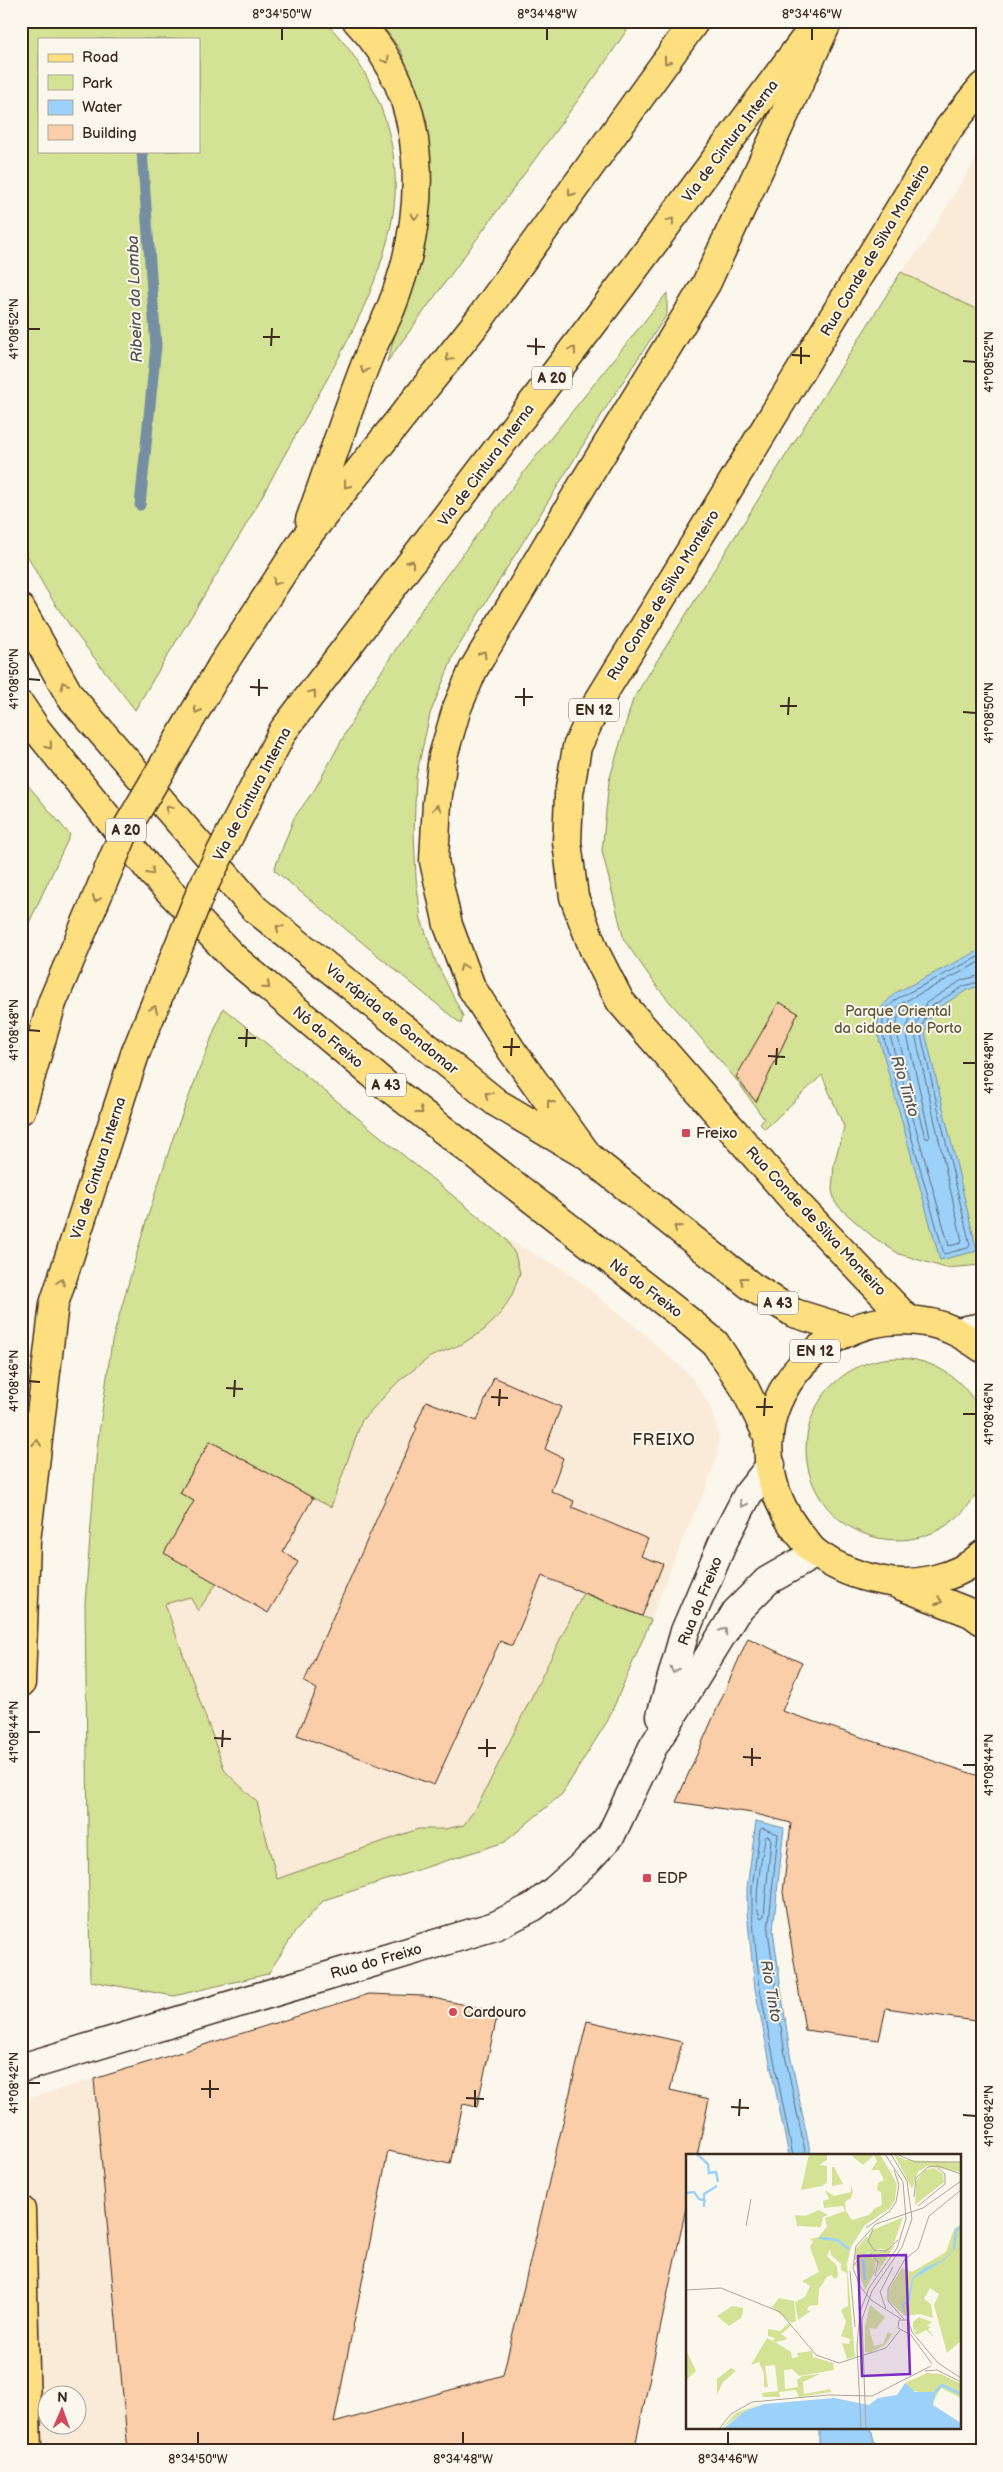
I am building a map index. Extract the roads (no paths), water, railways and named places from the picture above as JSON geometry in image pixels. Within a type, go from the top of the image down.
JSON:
[{"type":"main road","points":[[303,542],[370,352],[391,308],[416,218],[418,180],[416,140],[406,103],[393,71],[373,38],[357,21]]},
{"type":"main road","name":"A 20","points":[[21,1110],[52,1003],[124,833],[221,668],[303,542],[479,320],[695,21]]},
{"type":"main road","name":"Via de Cintura Interna","points":[[21,1683],[26,1541],[54,1304],[135,1054],[202,889],[283,732],[623,284],[818,21]]},
{"type":"main road","points":[[589,1157],[512,1051],[471,988],[448,925],[434,861],[437,802],[443,756],[457,708],[473,670],[706,284],[828,21]]},
{"type":"main road","name":"Rua Conde de Silva Monteiro","points":[[908,1320],[798,1205],[620,1001],[594,950],[574,897],[568,842],[569,794],[577,747],[598,702],[949,128],[982,87]]},
{"type":"main road","name":"Via rápida de Gondomar","points":[[21,609],[70,696],[255,909],[497,1103],[589,1157],[751,1286],[794,1313],[849,1330]]},
{"type":"main road","name":"Nó do Freixo","points":[[21,706],[37,730],[152,874],[234,958],[387,1086],[686,1318],[715,1343],[744,1387],[769,1438]]},
{"type":"main road","name":"EN 12","points":[[982,1348],[969,1329],[932,1323],[908,1320],[878,1321],[849,1330],[819,1348],[794,1373],[777,1404],[769,1438],[771,1481],[788,1521],[816,1553],[853,1575],[895,1584],[971,1613],[982,1621]]},
{"type":"main road","name":"Rua do Freixo","points":[[653,1747],[685,1631],[724,1540],[748,1494],[771,1465]]},
{"type":"main road","name":"Rua do Freixo","points":[[21,2068],[495,1926],[516,1917],[555,1890],[585,1863],[611,1835],[653,1747],[736,1612],[767,1581],[816,1553]]},
{"type":"main road","name":"EN 12","points":[[895,1584],[937,1579],[975,1561],[982,1555]]},
{"type":"main road","points":[[21,2210],[27,2451]]},
{"type":"water","name":"Rio Tinto","points":[[982,949],[982,985],[967,990],[933,1011],[925,1032],[977,1251],[940,1260],[877,1031],[880,1009],[895,993]]},
{"type":"water","name":"Rio Tinto","points":[[756,1821],[784,1828],[773,1930],[790,2054],[811,2154],[789,2154],[755,1989],[747,1913],[747,1888]]},
{"type":"water","points":[[819,2430],[871,2430],[876,2451],[819,2451]]},
{"type":"waterway","name":"Ribeira da Lomba","points":[[140,505],[156,346],[142,152]]},
{"type":"place","name":"Freixo","points":[[686,1133]]},
{"type":"place","name":"EDP","points":[[647,1878]]},
{"type":"place","name":"Cardouro","points":[[453,2012]]},
{"type":"district","name":"FREIXO","points":[[664,1439]]},
{"type":"park label","name":"Parque Oriental da cidade do Porto","points":[[898,1020]]}]
